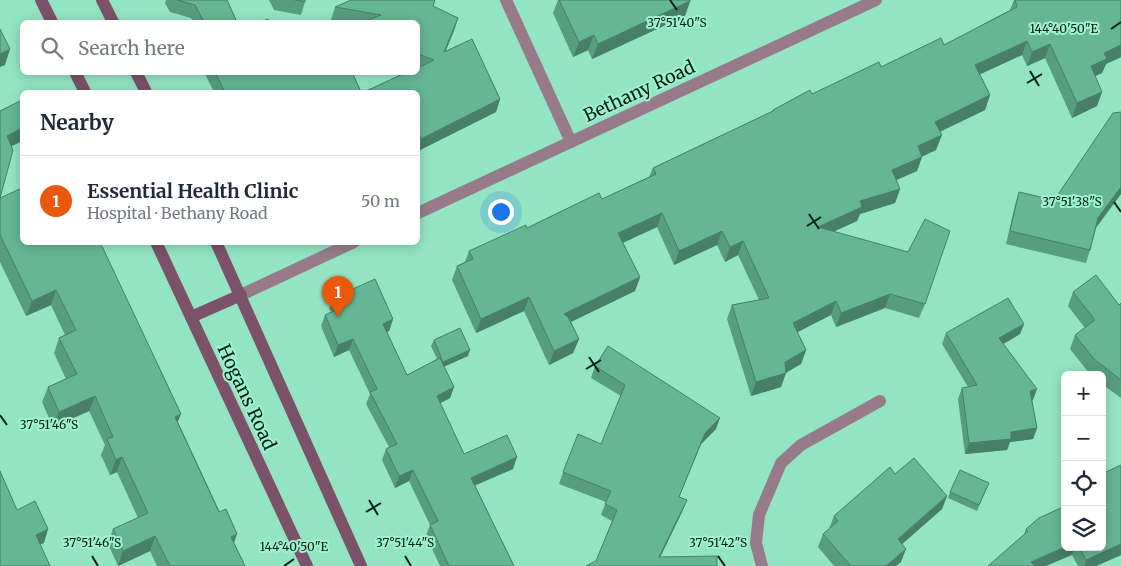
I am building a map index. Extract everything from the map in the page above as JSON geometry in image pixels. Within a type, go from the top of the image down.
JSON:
[{"type":"street","points":[[41,0],[51,20]]},
{"type":"street","points":[[102,0],[112,20]]},
{"type":"street","points":[[506,0],[571,142]]},
{"type":"street","name":"Bethany Road","points":[[420,212],[876,0]]},
{"type":"street","points":[[76,75],[84,90]]},
{"type":"street","points":[[138,75],[145,90]]},
{"type":"street","name":"Hogans Road","points":[[157,245],[307,566]]},
{"type":"street","name":"Hogans Road","points":[[217,245],[361,566]]},
{"type":"street","points":[[191,317],[348,245]]},
{"type":"street","points":[[762,566],[756,543],[759,515],[781,463],[801,445],[880,401]]},
{"type":"building","points":[[177,0],[227,0],[236,20],[203,20],[195,5]]},
{"type":"building","points":[[351,0],[435,0],[433,6],[458,18],[444,52],[472,39],[500,99],[421,139],[420,90],[368,90],[401,75],[420,75],[420,67],[434,60],[420,55],[420,20],[368,20],[381,15],[335,7]]},
{"type":"building","points":[[559,0],[690,1],[598,44],[594,35],[579,42]]},
{"type":"building","points":[[1015,0],[1121,0],[1121,45],[1104,53],[1107,59],[1091,66],[1102,92],[1077,103],[1050,44],[1032,52],[1027,41],[975,65],[990,95],[935,122],[942,135],[918,146],[922,157],[892,170],[900,189],[860,201],[862,207],[818,227],[908,252],[925,219],[950,231],[925,304],[890,294],[841,313],[836,301],[793,323],[806,350],[785,362],[786,373],[756,382],[732,305],[769,298],[743,241],[730,247],[722,231],[679,251],[662,213],[618,233],[640,277],[564,314],[568,317],[579,339],[554,351],[529,297],[481,319],[457,266],[473,259],[469,251],[526,225],[527,228],[599,193],[602,199],[656,174],[653,168],[773,111],[810,90],[812,94],[879,62],[881,67],[941,38],[944,45],[1017,7]]},
{"type":"building","points":[[0,29],[10,49],[0,54]]},
{"type":"building","points":[[216,75],[353,75],[360,90],[224,90]]},
{"type":"building","points":[[20,101],[20,129],[7,136],[13,150],[0,198],[0,111]]},
{"type":"building","points":[[1121,112],[1121,187],[1098,218],[1090,250],[1010,231],[1019,192],[1058,201],[1059,193],[1113,113]]},
{"type":"building","points":[[20,189],[20,245],[101,245],[181,414],[175,417],[219,512],[226,509],[237,534],[231,537],[245,566],[170,566],[155,536],[123,551],[113,529],[148,513],[122,457],[116,460],[107,439],[113,437],[95,396],[59,412],[48,387],[77,374],[59,338],[76,330],[56,290],[32,301],[0,235],[0,198]]},
{"type":"building","points":[[1096,275],[1119,305],[1121,303],[1121,380],[1094,359],[1075,335],[1095,320],[1073,292]]},
{"type":"building","points":[[375,279],[393,319],[383,324],[407,375],[440,358],[454,387],[437,396],[464,454],[507,435],[517,457],[471,478],[514,566],[449,566],[430,525],[438,521],[413,470],[399,476],[386,449],[397,444],[370,392],[377,389],[353,339],[338,345],[325,315],[338,309],[333,298]]},
{"type":"building","points":[[1008,298],[1024,324],[999,338],[1037,389],[1030,391],[1037,428],[1011,432],[1011,439],[969,443],[962,388],[977,385],[946,333]]},
{"type":"building","points":[[460,328],[470,350],[443,362],[434,340]]},
{"type":"building","points":[[608,346],[720,418],[705,433],[679,497],[687,500],[659,557],[717,556],[717,566],[586,566],[596,561],[617,510],[605,504],[611,491],[563,472],[578,434],[601,444],[625,385],[595,366]]},
{"type":"building","points":[[914,458],[947,496],[898,539],[906,549],[886,566],[851,566],[823,534],[838,521],[834,516],[890,467],[895,474]]},
{"type":"building","points":[[1121,465],[1121,544],[1106,551],[1106,506],[1106,472]]},
{"type":"building","points":[[960,470],[989,483],[979,505],[950,492]]},
{"type":"building","points":[[0,471],[17,510],[35,501],[48,529],[36,535],[50,566],[0,566]]},
{"type":"building","points":[[1061,508],[1061,549],[1031,562],[1035,566],[988,566],[1028,531],[1026,529],[1039,518]]},
{"type":"building","points":[[1081,551],[1106,551],[1086,560]]},
{"type":"place","name":"Essential Health Clinic","points":[[338,317]]}]
